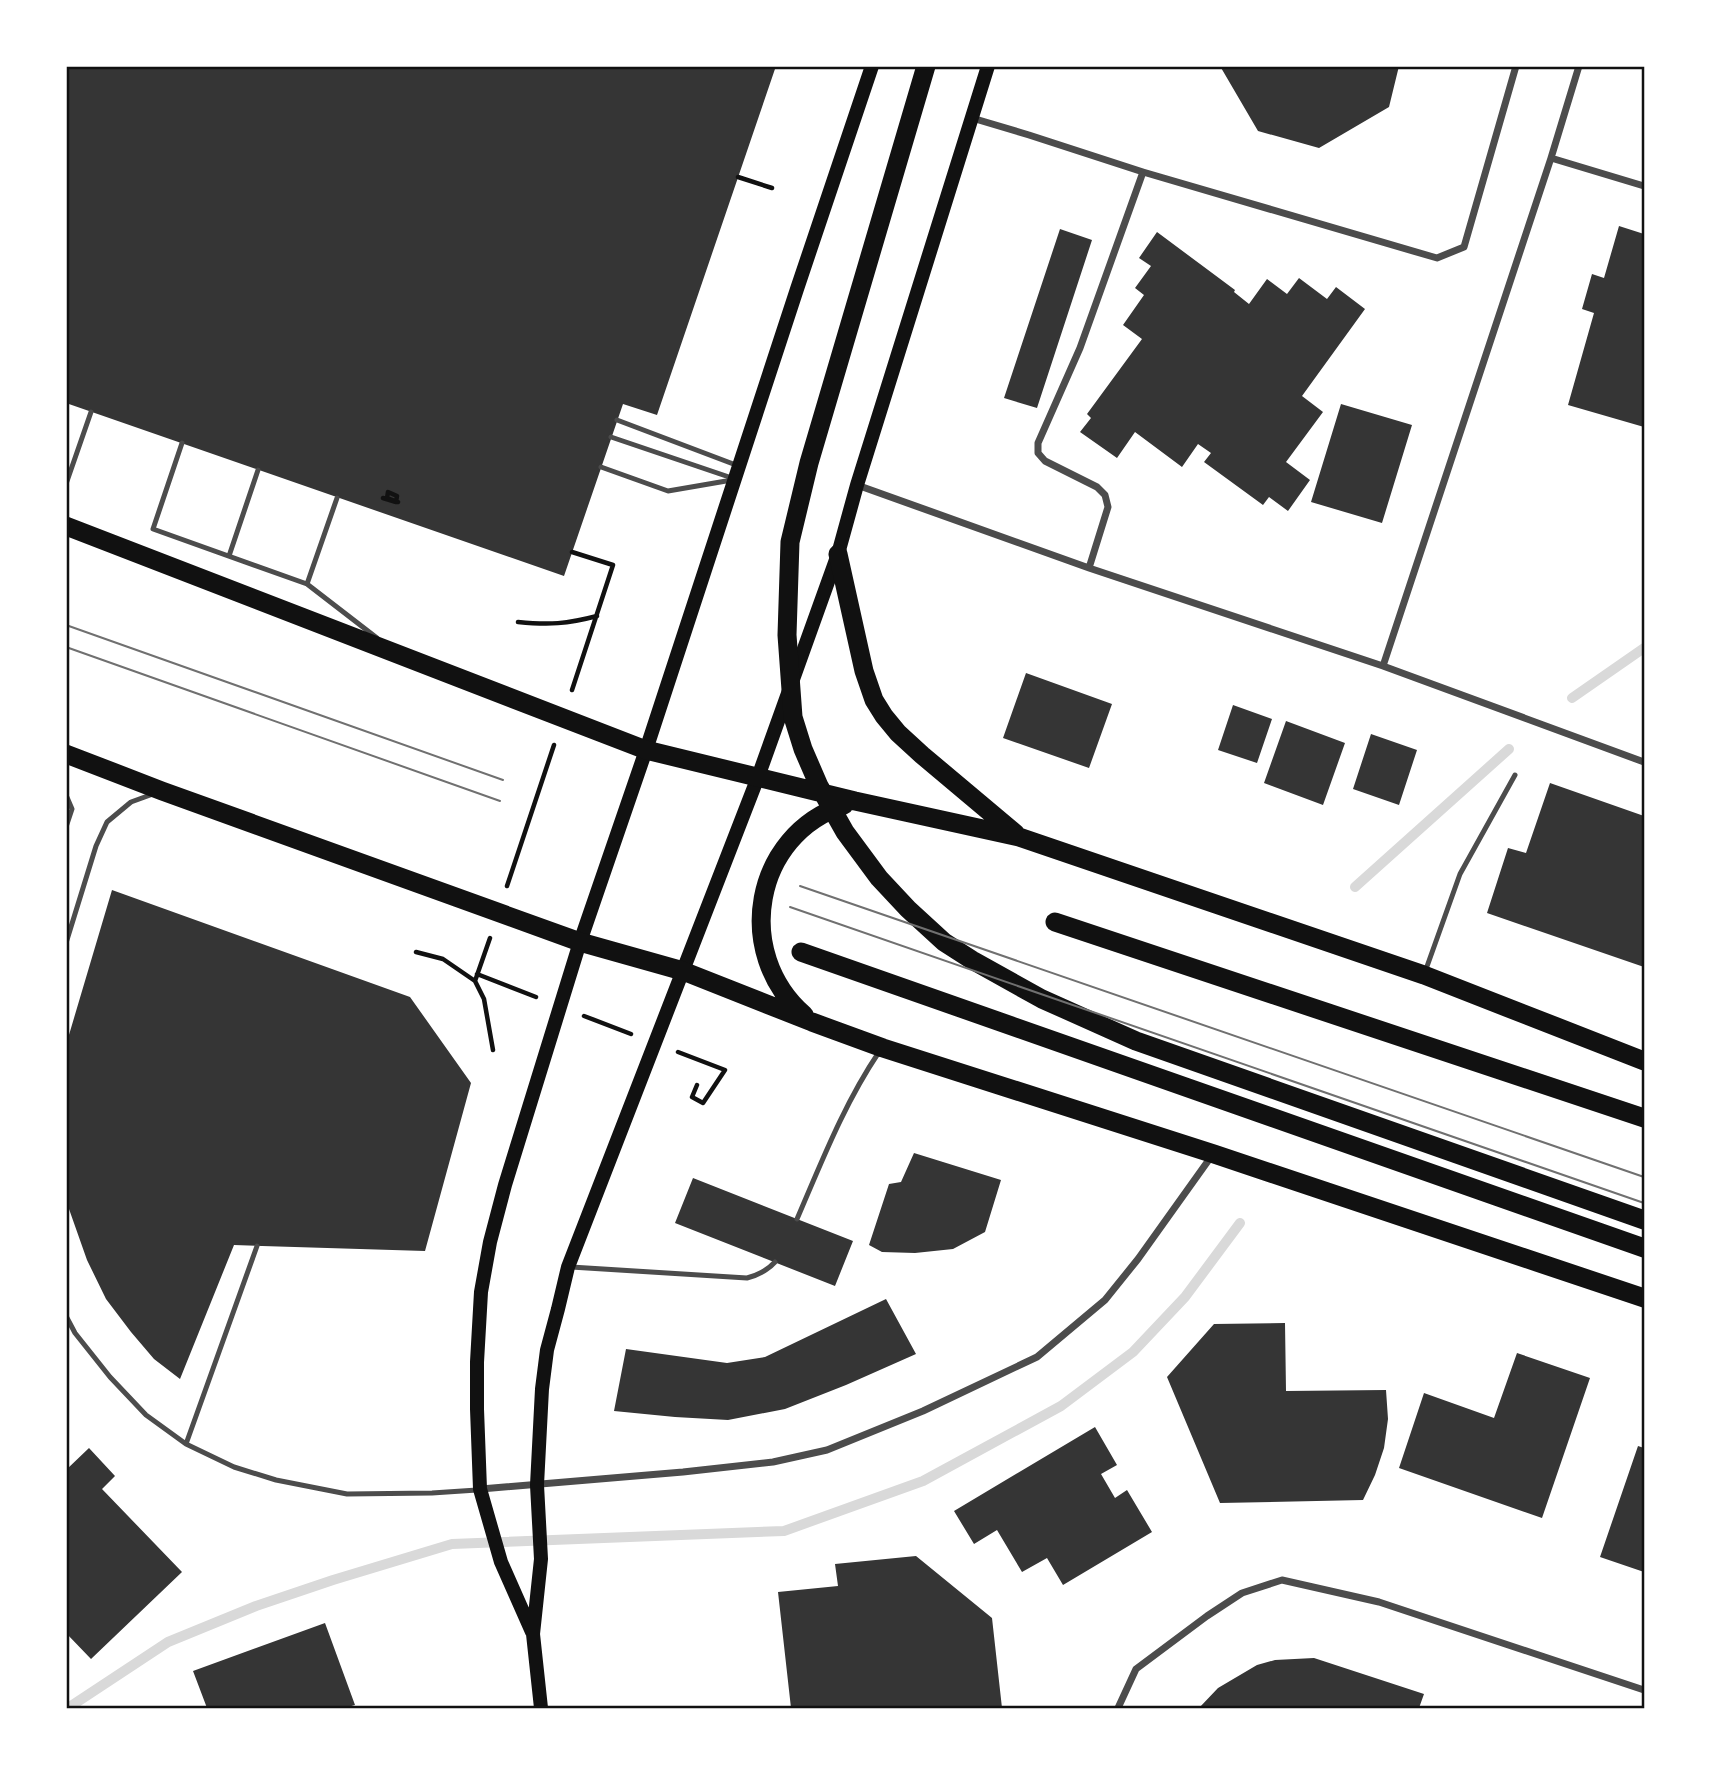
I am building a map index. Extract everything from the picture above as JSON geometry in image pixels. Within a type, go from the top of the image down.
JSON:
[{"type":"highway","points":[[926,66],[809,463],[790,542],[786,617],[793,717],[819,786],[845,832],[879,878],[944,942],[972,961],[1042,999],[1136,1041],[1644,1220]]},
{"type":"highway","points":[[66,526],[646,750],[855,801],[1019,837],[1424,975],[1644,1060]]},
{"type":"highway","points":[[838,554],[864,671],[874,700],[884,716],[922,755],[1019,837]]},
{"type":"highway","points":[[66,754],[580,942],[683,971],[883,1048],[1214,1154],[1644,1298]]},
{"type":"highway","points":[[811,1022],[779,988],[769,967],[762,944],[762,897],[780,854],[795,835],[813,820],[855,801]]},
{"type":"highway","points":[[1055,922],[1644,1118]]},
{"type":"highway","points":[[800,952],[1644,1248]]},
{"type":"main road","points":[[533,1634],[501,1562],[480,1489],[477,1409],[479,1326],[489,1242],[580,942],[872,66]]},
{"type":"main road","points":[[541,1709],[533,1634],[541,1559],[537,1485],[542,1388],[547,1350],[568,1267],[758,777],[838,554],[857,485],[988,66]]},
{"type":"street","points":[[972,118],[1143,172],[1437,258],[1464,247],[1516,66]]},
{"type":"street","points":[[1382,666],[1579,66]]},
{"type":"street","points":[[1551,158],[1644,186]]},
{"type":"street","points":[[1088,568],[1108,507],[1105,495],[1097,487],[1045,461],[1038,453],[1038,443],[1080,348],[1143,172]]},
{"type":"street","points":[[857,485],[1088,568],[1382,666],[1644,762]]},
{"type":"street","points":[[480,1489],[760,1463],[827,1450],[923,1411],[1037,1357],[1105,1300],[1214,1154]]},
{"type":"street","points":[[1118,1709],[1136,1670],[1242,1593],[1282,1580],[1379,1602],[1644,1690]]},
{"type":"lane","points":[[66,484],[91,412]]},
{"type":"lane","points":[[617,420],[737,473]]},
{"type":"lane","points":[[611,437],[737,473]]},
{"type":"lane","points":[[182,443],[153,529],[307,584],[396,652]]},
{"type":"lane","points":[[601,467],[668,491],[737,473]]},
{"type":"lane","points":[[229,556],[258,470]]},
{"type":"lane","points":[[307,584],[337,498]]},
{"type":"lane","points":[[1424,975],[1460,874],[1515,775]]},
{"type":"lane","points":[[66,943],[96,846],[107,822],[131,803],[162,791]]},
{"type":"lane","points":[[66,795],[72,809],[66,827]]},
{"type":"lane","points":[[797,1219],[841,1118],[860,1081],[883,1048]]},
{"type":"lane","points":[[186,1444],[257,1247]]},
{"type":"lane","points":[[568,1267],[747,1278],[758,1275],[775,1262]]},
{"type":"lane","points":[[66,1316],[75,1333],[146,1415],[186,1444],[234,1467],[276,1480],[347,1494],[432,1493],[480,1489]]},
{"type":"path","points":[[738,177],[772,188]]},
{"type":"path","points":[[383,498],[396,502],[397,496],[388,492],[387,498],[398,502]]},
{"type":"path","points":[[572,552],[613,565],[572,693]]},
{"type":"path","points":[[519,622],[545,625],[597,616]]},
{"type":"path","points":[[503,898],[554,744]]},
{"type":"path","points":[[475,981],[490,936]]},
{"type":"path","points":[[416,952],[443,959],[475,981],[484,999],[493,1051]]},
{"type":"path","points":[[477,974],[542,1000]]},
{"type":"path","points":[[582,1015],[634,1035]]},
{"type":"path","points":[[673,1050],[724,1070],[703,1103],[692,1097],[697,1085]]},
{"type":"building","points":[[66,66],[776,66],[657,415],[623,404],[564,576],[66,403]]},
{"type":"building","points":[[1220,66],[1399,66],[1389,107],[1319,148],[1258,131]]},
{"type":"building","points":[[1619,226],[1644,234],[1644,427],[1568,405],[1594,313],[1582,309],[1592,274],[1604,278]]},
{"type":"building","points":[[1060,229],[1092,240],[1037,408],[1004,398]]},
{"type":"building","points":[[1157,232],[1235,290],[1234,292],[1249,304],[1267,279],[1287,294],[1299,278],[1327,299],[1336,287],[1365,309],[1302,396],[1323,412],[1286,462],[1310,480],[1288,511],[1269,497],[1263,505],[1204,462],[1211,453],[1198,444],[1182,467],[1135,432],[1117,458],[1080,432],[1091,418],[1087,414],[1142,339],[1123,325],[1144,295],[1135,288],[1151,266],[1139,258]]},
{"type":"building","points":[[1341,404],[1412,425],[1382,523],[1311,502]]},
{"type":"building","points":[[1026,673],[1112,704],[1089,768],[1003,738]]},
{"type":"building","points":[[1233,705],[1272,719],[1257,763],[1218,750]]},
{"type":"building","points":[[1286,721],[1345,743],[1323,805],[1264,783]]},
{"type":"building","points":[[1371,734],[1417,750],[1399,805],[1353,789]]},
{"type":"building","points":[[1550,783],[1644,816],[1644,967],[1487,913],[1508,848],[1526,853]]},
{"type":"building","points":[[112,890],[410,997],[471,1083],[425,1251],[234,1245],[180,1379],[154,1359],[106,1299],[87,1260],[66,1195],[66,1045]]},
{"type":"building","points":[[914,1153],[1001,1180],[985,1232],[953,1249],[915,1253],[882,1252],[869,1245],[889,1184],[901,1182]]},
{"type":"building","points":[[693,1178],[853,1241],[835,1286],[675,1223]]},
{"type":"building","points":[[886,1299],[916,1354],[846,1385],[785,1409],[728,1420],[614,1411],[626,1349],[727,1363],[765,1357]]},
{"type":"building","points":[[1285,1323],[1286,1391],[1386,1390],[1388,1419],[1384,1448],[1363,1500],[1220,1503],[1167,1377],[1214,1324]]},
{"type":"building","points":[[1517,1353],[1590,1378],[1542,1518],[1399,1468],[1424,1393],[1494,1418]]},
{"type":"building","points":[[1095,1427],[1117,1465],[1101,1474],[1115,1498],[1127,1490],[1152,1532],[1063,1585],[1047,1558],[1022,1572],[997,1530],[974,1544],[954,1511]]},
{"type":"building","points":[[1638,1446],[1644,1448],[1644,1572],[1600,1557]]},
{"type":"building","points":[[89,1448],[115,1476],[102,1489],[182,1572],[91,1659],[66,1633],[66,1470]]},
{"type":"building","points":[[916,1556],[992,1618],[1002,1708],[791,1708],[778,1592],[838,1586],[835,1564]]},
{"type":"building","points":[[325,1623],[355,1705],[344,1708],[207,1708],[193,1671]]},
{"type":"building","points":[[1314,1658],[1424,1694],[1419,1708],[1199,1708],[1218,1688],[1257,1665],[1275,1660]]},
{"type":"waterway","points":[[1572,698],[1644,648]]},
{"type":"waterway","points":[[1355,887],[1509,749]]},
{"type":"waterway","points":[[68,1708],[168,1642],[256,1606],[452,1544],[784,1531],[923,1481],[1061,1406],[1133,1352],[1185,1297],[1240,1223]]},
{"type":"tram line","points":[[66,625],[503,780]]},
{"type":"tram line","points":[[66,647],[500,801]]},
{"type":"tram line","points":[[800,886],[1644,1177]]},
{"type":"tram line","points":[[790,907],[1644,1203]]}]
